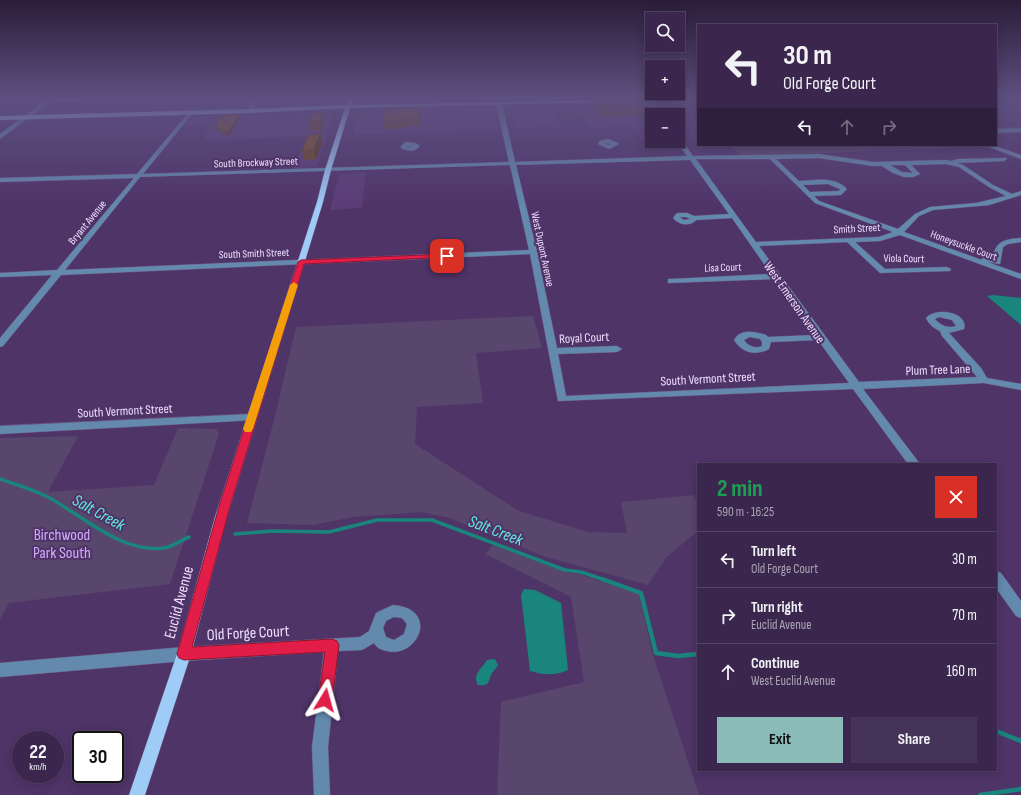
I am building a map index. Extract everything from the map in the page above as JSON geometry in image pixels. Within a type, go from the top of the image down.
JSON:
[{"type":"main road","points":[[328,170],[338,134]]},
{"type":"main road","name":"Euclid Avenue","points":[[137,795],[184,654],[221,517],[320,202],[328,170]]},
{"type":"street","name":"Bryant Avenue","points":[[0,344],[173,134]]},
{"type":"street","name":"West Dupont Avenue","points":[[506,134],[533,252],[562,399]]},
{"type":"street","points":[[990,146],[1021,157]]},
{"type":"street","points":[[609,147],[616,160]]},
{"type":"street","name":"West Emerson Avenue","points":[[684,148],[820,337],[913,463]]},
{"type":"street","name":"South Brockway Street","points":[[0,180],[328,170],[409,158],[513,164],[691,158],[819,156],[863,164],[952,163]]},
{"type":"street","name":"Honeysuckle Court","points":[[771,157],[817,202],[973,259],[998,265],[1021,277]]},
{"type":"street","points":[[952,163],[958,161],[1004,159]]},
{"type":"street","points":[[884,164],[898,174],[917,174],[906,163]]},
{"type":"street","points":[[952,163],[961,166],[991,186],[1012,196]]},
{"type":"street","points":[[797,183],[833,183],[840,185],[844,189],[841,193],[808,194]]},
{"type":"street","name":"Smith Street","points":[[754,244],[880,239],[899,233],[917,215],[932,208],[976,205],[1021,193]]},
{"type":"street","points":[[693,218],[734,216]]},
{"type":"street","name":"Viola Court","points":[[849,240],[883,271],[947,269]]},
{"type":"street","points":[[998,265],[997,250],[999,245],[1006,242],[1021,240]]},
{"type":"street","name":"South Smith Street","points":[[0,275],[533,252]]},
{"type":"street","name":"Lisa Court","points":[[671,280],[776,276]]},
{"type":"street","points":[[944,329],[945,334],[978,370],[984,380]]},
{"type":"street","points":[[766,340],[820,337]]},
{"type":"street","name":"Royal Court","points":[[552,351],[617,348]]},
{"type":"street","name":"Plum Tree Lane","points":[[856,385],[984,380],[1021,387]]},
{"type":"street","name":"South Vermont Street","points":[[562,399],[856,385]]},
{"type":"street","name":"South Vermont Street","points":[[0,430],[251,418]]},
{"type":"street","points":[[997,578],[1021,612]]},
{"type":"street","name":"Old Forge Court","points":[[0,670],[184,654],[332,645],[362,642],[376,634]]},
{"type":"street","points":[[322,795],[320,747],[332,645]]},
{"type":"shaded area","points":[[205,134],[327,134],[317,167],[294,168],[306,137],[202,140]]},
{"type":"shaded area","points":[[353,134],[379,134],[353,135]]},
{"type":"shaded area","points":[[638,134],[645,134],[645,144]]},
{"type":"shaded area","points":[[685,134],[697,134],[697,140],[688,141]]},
{"type":"shaded area","points":[[732,146],[984,147],[749,156],[740,155]]},
{"type":"shaded area","points":[[366,172],[362,208],[330,210],[339,174]]},
{"type":"shaded area","points":[[993,295],[1021,298],[1021,325],[987,296]]},
{"type":"shaded area","points":[[524,589],[535,590],[561,603],[568,670],[549,674],[530,671],[521,595]]},
{"type":"shaded area","points":[[495,659],[498,665],[487,684],[478,685],[476,678],[478,672],[487,660]]},
{"type":"green space","points":[[732,146],[866,146],[868,151],[749,156],[740,155]]},
{"type":"green space","points":[[533,316],[542,348],[476,353],[483,403],[417,407],[415,444],[519,511],[588,532],[627,533],[621,502],[694,495],[697,502],[697,533],[666,558],[648,585],[546,557],[449,518],[422,512],[354,517],[313,525],[247,523],[275,416],[296,327]]},
{"type":"green space","name":"Birchwood Park South","points":[[178,428],[216,429],[219,434],[170,584],[9,603],[0,619],[0,438],[78,436],[48,492],[154,485]]},
{"type":"green space","points":[[493,545],[569,573],[579,574],[639,594],[652,652],[699,795],[497,795],[501,702],[584,682],[571,597],[485,554]]},
{"type":"building","points":[[320,134],[314,150],[302,151],[308,135]]},
{"type":"waterway","name":"Salt Creek","points":[[0,479],[46,496],[102,531],[132,545],[148,548],[164,548],[189,537]]},
{"type":"waterway","name":"Salt Creek","points":[[235,534],[272,531],[329,532],[377,520],[432,520],[565,570],[581,572],[602,579]]},
{"type":"waterway","name":"Salt Creek","points":[[602,579],[641,593],[656,653],[678,656],[697,654]]},
{"type":"waterway","name":"Salt Creek","points":[[997,731],[1021,741]]},
{"type":"waterway","points":[[980,795],[1021,789]]},
{"type":"slow traffic","points":[[248,429],[294,285]]},
{"type":"route","points":[[325,700],[332,645],[184,654],[226,503],[301,262],[447,256]]}]
